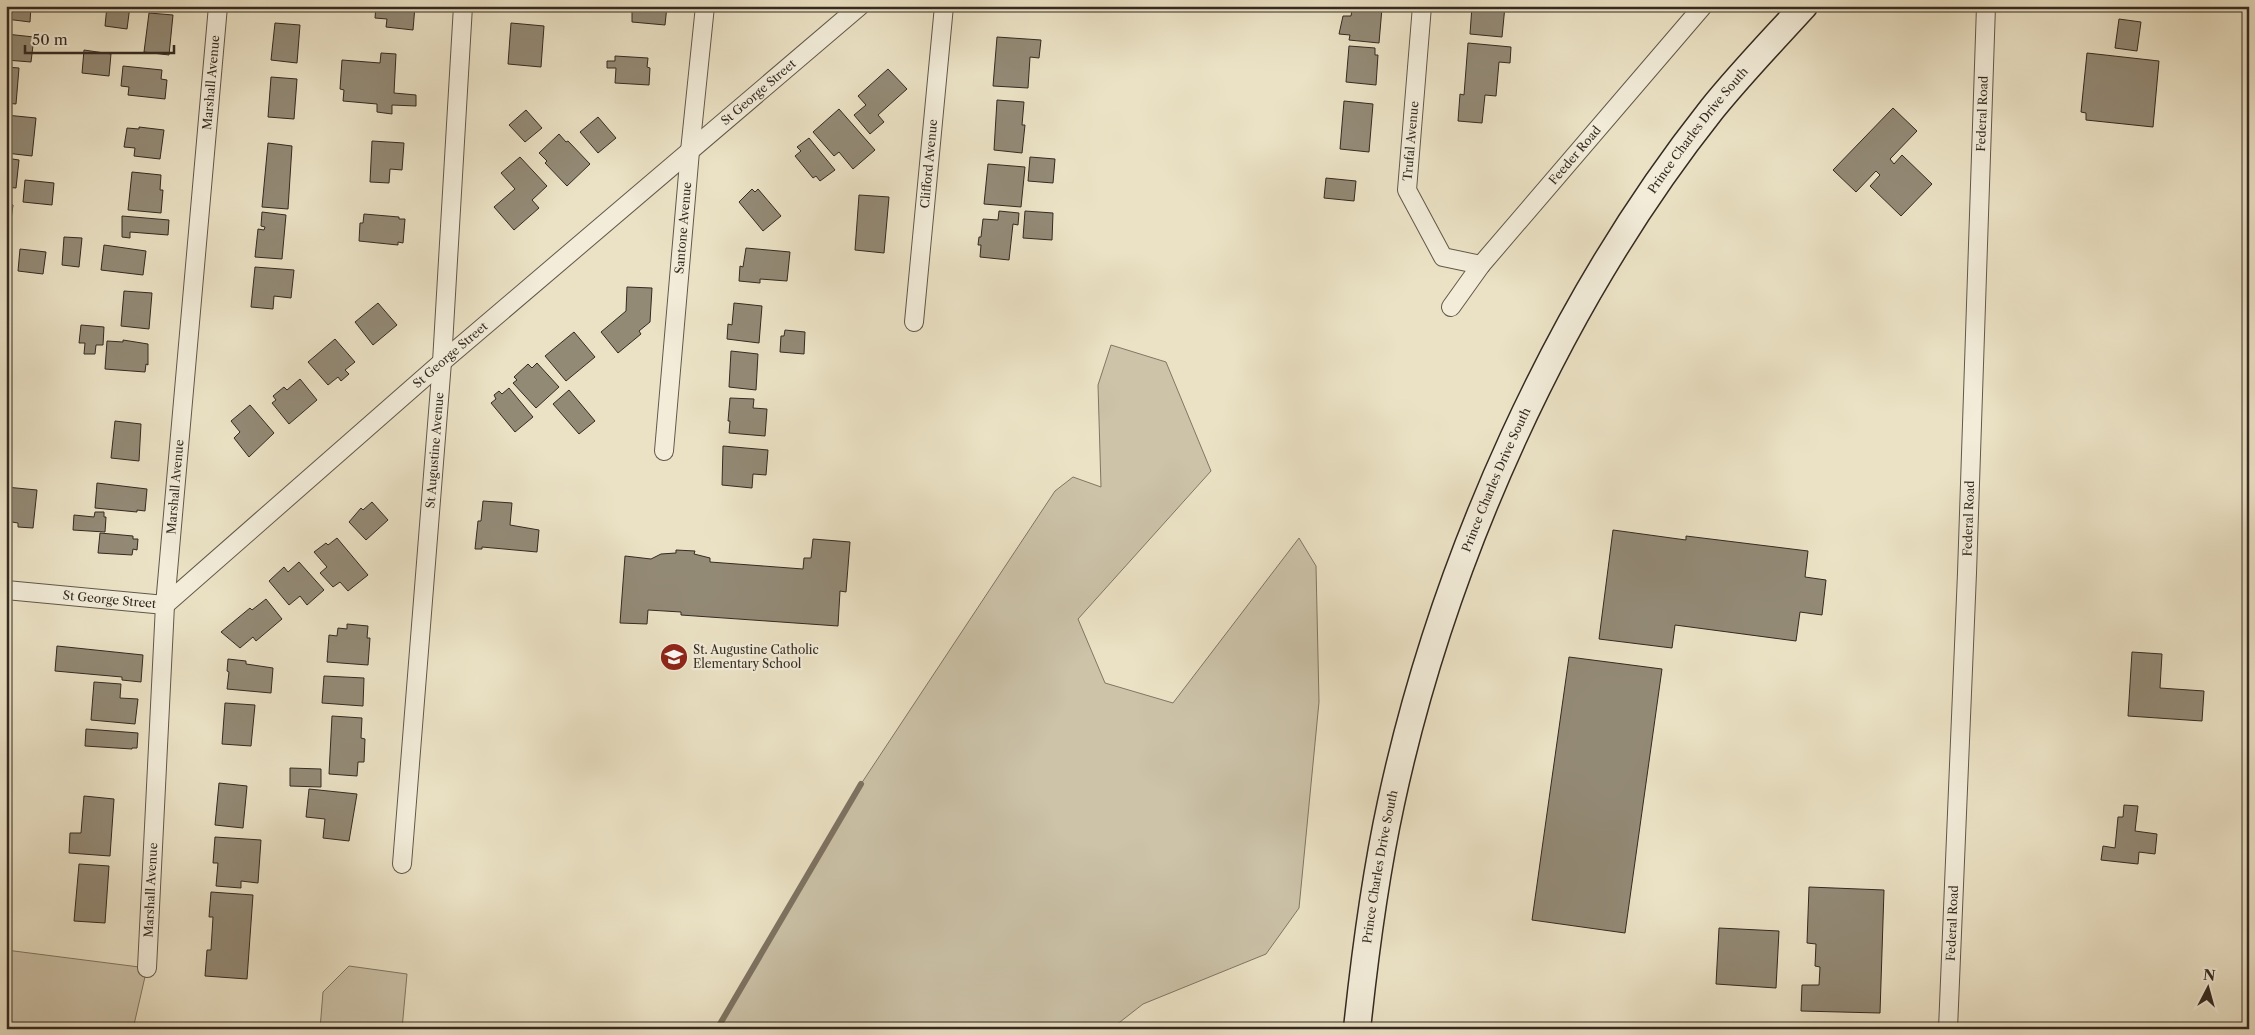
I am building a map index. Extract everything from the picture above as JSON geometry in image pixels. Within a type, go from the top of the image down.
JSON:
[{"type":"main road","name":"Prince Charles Drive South","points":[[1357,1029],[1376,879],[1391,802],[1417,698],[1466,551],[1506,455],[1569,326],[1646,200],[1713,108],[1804,6]]},
{"type":"street","name":"Marshall Avenue","points":[[147,968],[166,605],[218,6]]},
{"type":"street","name":"St Augustine Avenue","points":[[402,864],[442,362],[463,6]]},
{"type":"street","name":"Santone Avenue","points":[[664,451],[690,150],[705,6]]},
{"type":"street","name":"St George Street","points":[[6,590],[166,605],[442,362],[860,6]]},
{"type":"street","name":"Clifford Avenue","points":[[914,322],[944,6]]},
{"type":"street","name":"Trufal Avenue","points":[[1422,6],[1407,190],[1443,257],[1481,265]]},
{"type":"street","name":"Feeder Road","points":[[1451,308],[1481,265],[1703,6]]},
{"type":"street","name":"Federal Road","points":[[1948,1029],[1986,6]]},
{"type":"shaded area","points":[[1111,345],[1166,362],[1211,471],[1078,619],[1105,683],[1173,703],[1299,538],[1316,566],[1319,702],[1299,908],[1266,954],[1143,1004],[1111,1029],[717,1029],[861,784],[1055,491],[1073,477],[1101,487],[1098,385]]},
{"type":"shaded area","points":[[6,950],[147,968],[133,1029],[6,1029]]},
{"type":"shaded area","points":[[349,966],[407,974],[402,1029],[320,1029],[323,992]]},
{"type":"building","points":[[6,6],[31,6],[30,22],[6,19]]},
{"type":"building","points":[[107,6],[130,6],[127,29],[105,26]]},
{"type":"building","points":[[276,6],[300,6],[300,11],[275,9]]},
{"type":"building","points":[[376,6],[415,6],[413,30],[386,27],[387,19],[375,18]]},
{"type":"building","points":[[632,6],[667,6],[665,25],[632,22]]},
{"type":"building","points":[[1347,6],[1382,8],[1379,43],[1349,40],[1350,35],[1339,34],[1343,16],[1351,16],[1352,10],[1347,10]]},
{"type":"building","points":[[1472,6],[1505,6],[1502,37],[1470,34]]},
{"type":"building","points":[[149,13],[173,15],[169,55],[144,52]]},
{"type":"building","points":[[2119,19],[2141,22],[2137,51],[2115,48]]},
{"type":"building","points":[[275,23],[300,25],[297,63],[271,60]]},
{"type":"building","points":[[511,23],[544,26],[541,67],[508,64]]},
{"type":"building","points":[[6,34],[34,37],[31,62],[6,60]]},
{"type":"building","points":[[997,37],[1041,40],[1039,58],[1030,57],[1028,88],[993,86]]},
{"type":"building","points":[[1468,43],[1511,47],[1510,63],[1499,62],[1496,96],[1485,95],[1482,123],[1458,121],[1460,94],[1464,95]]},
{"type":"building","points":[[1349,46],[1375,48],[1375,55],[1378,55],[1376,85],[1346,82]]},
{"type":"building","points":[[84,50],[111,54],[109,76],[82,73]]},
{"type":"building","points":[[381,53],[396,54],[394,93],[416,95],[416,106],[392,105],[392,114],[377,112],[377,104],[343,101],[344,90],[340,89],[342,60],[380,63]]},
{"type":"building","points":[[2087,53],[2159,61],[2153,127],[2086,120],[2086,113],[2081,112]]},
{"type":"building","points":[[615,56],[648,58],[647,67],[650,68],[649,85],[615,83],[616,68],[607,68],[607,61],[615,61]]},
{"type":"building","points":[[123,66],[162,70],[161,79],[167,80],[165,99],[128,95],[129,87],[121,86]]},
{"type":"building","points":[[6,67],[19,68],[16,104],[6,103]]},
{"type":"building","points":[[888,69],[907,89],[878,115],[884,122],[870,134],[854,115],[866,105],[858,96]]},
{"type":"building","points":[[271,77],[297,79],[294,119],[268,117]]},
{"type":"building","points":[[997,100],[1024,102],[1022,125],[1025,125],[1022,153],[994,150]]},
{"type":"building","points":[[1344,101],[1373,104],[1369,152],[1340,149]]},
{"type":"building","points":[[1893,108],[1917,131],[1890,159],[1894,164],[1902,155],[1932,184],[1901,216],[1870,186],[1880,175],[1876,171],[1856,192],[1833,170]]},
{"type":"building","points":[[839,109],[875,150],[853,169],[839,152],[834,156],[813,132]]},
{"type":"building","points":[[526,110],[542,128],[525,142],[509,125]]},
{"type":"building","points":[[6,115],[36,118],[32,156],[6,153]]},
{"type":"building","points":[[598,117],[616,138],[598,153],[580,132]]},
{"type":"building","points":[[139,127],[164,130],[160,159],[134,156],[135,148],[124,147],[127,128],[139,129]]},
{"type":"building","points":[[559,134],[590,164],[567,186],[545,163],[547,161],[539,153]]},
{"type":"building","points":[[809,138],[835,170],[820,181],[816,176],[813,178],[795,156],[801,151],[797,147]]},
{"type":"building","points":[[372,141],[404,143],[402,170],[390,169],[389,183],[370,182]]},
{"type":"building","points":[[268,143],[292,146],[288,209],[262,207]]},
{"type":"building","points":[[520,157],[547,186],[532,200],[539,208],[514,230],[494,207],[515,189],[501,173]]},
{"type":"building","points":[[1030,157],[1055,159],[1053,183],[1028,181]]},
{"type":"building","points":[[6,158],[19,160],[16,188],[6,187]]},
{"type":"building","points":[[988,164],[1025,167],[1021,207],[984,204]]},
{"type":"building","points":[[132,172],[161,175],[160,190],[163,190],[161,213],[128,210]]},
{"type":"building","points":[[1326,178],[1356,181],[1354,201],[1324,198]]},
{"type":"building","points":[[25,180],[54,183],[52,205],[23,202]]},
{"type":"building","points":[[752,189],[755,192],[758,189],[781,216],[763,231],[739,202]]},
{"type":"building","points":[[859,195],[889,197],[884,253],[855,250]]},
{"type":"building","points":[[6,204],[13,205],[9,234],[6,234]]},
{"type":"building","points":[[999,211],[1019,213],[1018,225],[1013,224],[1009,260],[980,257],[981,245],[978,245],[983,219],[998,220]]},
{"type":"building","points":[[1025,211],[1053,213],[1052,240],[1023,238]]},
{"type":"building","points":[[262,212],[286,215],[282,259],[255,257],[258,229],[264,230],[265,227],[261,226]]},
{"type":"building","points":[[364,214],[405,219],[403,243],[398,242],[398,245],[359,241],[360,223],[363,223]]},
{"type":"building","points":[[122,216],[169,220],[168,235],[130,232],[130,238],[122,237]]},
{"type":"building","points":[[64,237],[82,238],[79,267],[62,265]]},
{"type":"building","points":[[104,245],[146,251],[143,275],[101,270]]},
{"type":"building","points":[[746,248],[790,252],[787,281],[760,279],[760,283],[739,281],[740,266],[743,267]]},
{"type":"building","points":[[20,249],[46,252],[43,274],[18,271]]},
{"type":"building","points":[[6,260],[9,261],[6,287]]},
{"type":"building","points":[[255,267],[294,270],[291,298],[274,296],[273,309],[251,307]]},
{"type":"building","points":[[627,287],[652,288],[650,322],[639,331],[641,334],[618,353],[601,332],[626,311]]},
{"type":"building","points":[[124,291],[152,293],[149,329],[121,326]]},
{"type":"building","points":[[378,303],[397,325],[373,345],[355,322]]},
{"type":"building","points":[[734,303],[762,306],[759,343],[727,339],[728,324],[732,325]]},
{"type":"building","points":[[81,325],[104,327],[103,345],[96,345],[95,354],[84,354],[85,343],[79,343]]},
{"type":"building","points":[[785,330],[805,332],[804,354],[780,352],[781,336],[784,336]]},
{"type":"building","points":[[574,332],[595,357],[566,381],[545,356]]},
{"type":"building","points":[[335,339],[355,362],[345,370],[349,374],[341,381],[338,377],[328,385],[308,362]]},
{"type":"building","points":[[123,340],[148,344],[148,365],[146,364],[145,372],[105,369],[107,341],[123,342]]},
{"type":"building","points":[[731,351],[758,354],[756,390],[729,387]]},
{"type":"building","points":[[537,363],[559,387],[536,408],[513,383],[517,380],[514,377],[528,364],[532,368]]},
{"type":"building","points":[[300,379],[317,400],[289,424],[272,403],[276,400],[273,396],[284,387],[287,390]]},
{"type":"building","points":[[509,388],[533,417],[515,432],[491,403],[496,399],[494,395],[499,391],[502,394]]},
{"type":"building","points":[[569,390],[595,421],[579,434],[553,404]]},
{"type":"building","points":[[730,398],[754,399],[753,408],[767,409],[765,436],[729,433]]},
{"type":"building","points":[[250,405],[274,433],[249,457],[234,438],[240,432],[231,421]]},
{"type":"building","points":[[115,421],[141,424],[139,461],[111,458]]},
{"type":"building","points":[[723,446],[768,450],[766,475],[753,474],[752,488],[722,485]]},
{"type":"building","points":[[97,483],[147,489],[145,511],[95,508]]},
{"type":"building","points":[[6,487],[37,490],[33,528],[18,527],[18,523],[6,521]]},
{"type":"building","points":[[483,501],[512,503],[510,525],[539,530],[537,552],[482,547],[482,549],[475,549],[478,521],[481,521]]},
{"type":"building","points":[[372,502],[388,520],[366,540],[349,522],[361,508],[363,510]]},
{"type":"building","points":[[95,512],[104,512],[104,517],[106,517],[105,532],[73,530],[74,515],[94,517]]},
{"type":"building","points":[[1613,530],[1686,540],[1686,536],[1808,551],[1805,577],[1826,580],[1822,615],[1800,612],[1796,641],[1675,625],[1672,648],[1599,639]]},
{"type":"building","points":[[100,533],[133,536],[133,539],[138,539],[137,550],[133,549],[132,555],[98,553]]},
{"type":"building","points":[[337,538],[368,575],[348,591],[340,582],[333,587],[320,573],[327,567],[314,552]]},
{"type":"building","points":[[813,539],[850,542],[846,592],[840,591],[838,626],[681,615],[681,612],[648,610],[647,624],[620,623],[625,556],[651,559],[661,554],[676,553],[676,550],[695,551],[694,554],[710,558],[710,562],[803,569],[804,558],[811,558]]},
{"type":"building","points":[[299,562],[324,590],[307,605],[300,596],[289,605],[269,581],[284,567],[288,572]]},
{"type":"building","points":[[266,599],[282,619],[256,641],[253,637],[240,648],[221,632],[250,608],[252,610]]},
{"type":"building","points":[[347,624],[368,626],[367,638],[370,638],[368,665],[327,662],[329,635],[337,636],[338,628],[347,629]]},
{"type":"building","points":[[57,646],[143,655],[141,682],[122,680],[122,677],[55,671]]},
{"type":"building","points":[[2132,652],[2162,654],[2160,688],[2204,691],[2202,721],[2128,716]]},
{"type":"building","points":[[1569,657],[1662,669],[1625,933],[1532,920]]},
{"type":"building","points":[[228,659],[246,661],[246,664],[273,668],[271,693],[227,689]]},
{"type":"building","points":[[324,676],[364,678],[363,706],[322,703]]},
{"type":"building","points":[[94,682],[121,684],[120,698],[138,699],[135,724],[91,720]]},
{"type":"building","points":[[225,703],[255,705],[251,746],[222,744]]},
{"type":"building","points":[[332,716],[362,718],[361,738],[365,739],[364,762],[358,762],[357,776],[329,774]]},
{"type":"building","points":[[86,729],[138,733],[137,748],[85,746]]},
{"type":"building","points":[[290,768],[321,769],[321,787],[290,786]]},
{"type":"building","points":[[219,783],[247,786],[243,828],[215,825]]},
{"type":"building","points":[[309,789],[357,794],[349,841],[323,838],[325,819],[306,817]]},
{"type":"building","points":[[84,796],[114,799],[110,856],[69,853],[70,833],[81,833]]},
{"type":"building","points":[[2124,805],[2138,806],[2135,831],[2157,834],[2155,854],[2139,852],[2138,864],[2101,860],[2103,846],[2115,848],[2118,817],[2123,817]]},
{"type":"building","points":[[215,837],[261,840],[258,883],[241,881],[241,888],[216,886],[218,863],[213,863]]},
{"type":"building","points":[[79,864],[109,866],[105,923],[74,921]]},
{"type":"building","points":[[1809,887],[1884,890],[1880,1013],[1801,1011],[1802,985],[1819,985],[1820,967],[1815,966],[1816,944],[1807,943]]},
{"type":"building","points":[[211,892],[253,895],[247,979],[205,976],[207,950],[211,950],[213,917],[209,917]]},
{"type":"building","points":[[1719,928],[1779,931],[1776,988],[1716,984]]},
{"type":"waterway","points":[[717,1029],[861,784]]},
{"type":"place","name":"St. Augustine Catholic Elementary School","points":[[674,657]]}]
